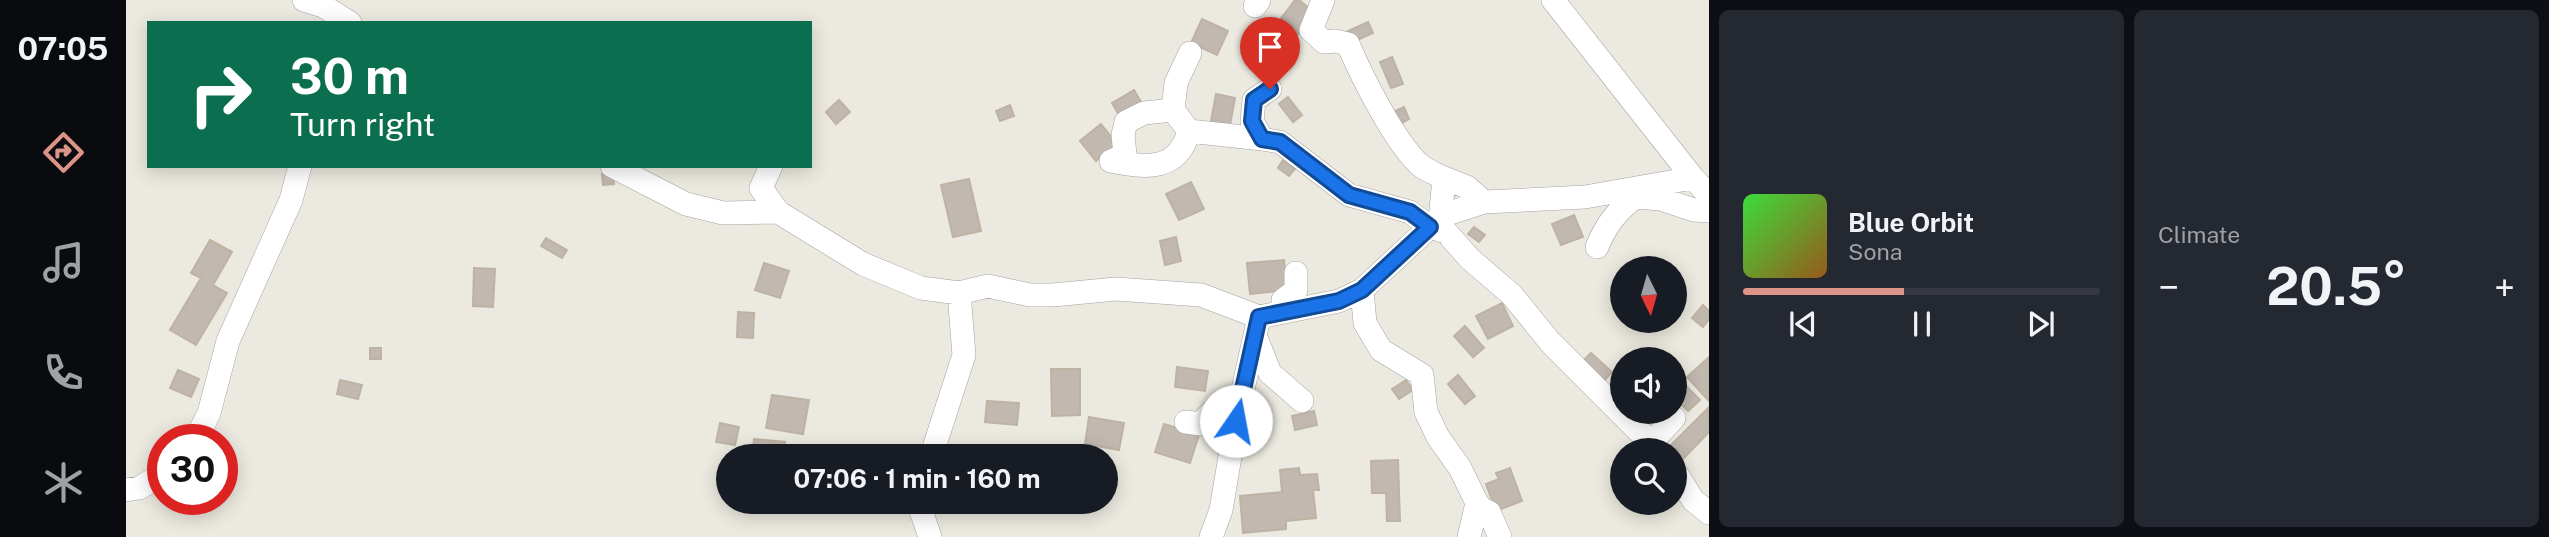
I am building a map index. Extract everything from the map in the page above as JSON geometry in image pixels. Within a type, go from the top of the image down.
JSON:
[{"type":"street","points":[[304,0],[323,6],[346,21]]},
{"type":"street","points":[[1322,0],[1311,30],[1324,42],[1348,44],[1370,89],[1399,138],[1420,165],[1467,187],[1484,202]]},
{"type":"street","points":[[1553,0],[1709,195]]},
{"type":"street","points":[[1190,53],[1177,83],[1173,110],[1189,131],[1280,142],[1349,195],[1442,223],[1470,259],[1512,295],[1550,342],[1645,438]]},
{"type":"street","points":[[1262,139],[1252,121],[1254,100],[1270,89]]},
{"type":"street","points":[[1173,110],[1144,113],[1126,122],[1125,155],[1111,161],[1154,167],[1171,159],[1185,145],[1189,131]]},
{"type":"street","points":[[204,424],[209,413],[228,341],[286,212],[299,168]]},
{"type":"street","points":[[616,168],[686,204],[723,213],[778,212]]},
{"type":"street","points":[[770,168],[761,188],[778,212],[863,264],[921,288],[959,293],[988,286],[1030,295],[1116,289],[1201,295],[1257,326],[1270,373],[1302,401]]},
{"type":"street","points":[[1442,223],[1444,178]]},
{"type":"street","points":[[1211,537],[1221,510],[1257,326],[1283,312],[1339,301],[1362,290],[1442,223],[1484,202],[1630,194],[1693,178]]},
{"type":"street","points":[[1630,194],[1661,199],[1694,210],[1709,211]]},
{"type":"street","points":[[1597,247],[1605,228],[1630,194]]},
{"type":"street","points":[[1283,312],[1283,300],[1296,290],[1296,273]]},
{"type":"street","points":[[1362,290],[1364,323],[1381,350],[1422,375],[1426,412],[1438,437],[1460,467],[1477,503],[1489,512],[1500,537]]},
{"type":"street","points":[[935,444],[964,355],[959,293]]},
{"type":"street","points":[[1186,422],[1201,424],[1210,412],[1225,404],[1232,396],[1242,394]]},
{"type":"street","points":[[126,490],[147,483]]},
{"type":"street","points":[[1687,490],[1693,500],[1709,513]]},
{"type":"street","points":[[1469,537],[1477,503]]},
{"type":"street","points":[[922,514],[930,537]]},
{"type":"building","points":[[1295,0],[1299,0],[1314,12],[1297,35],[1279,21]]},
{"type":"building","points":[[1202,19],[1228,31],[1217,55],[1191,43]]},
{"type":"building","points":[[1368,22],[1373,33],[1353,42],[1348,31]]},
{"type":"building","points":[[1392,57],[1403,84],[1391,88],[1380,62]]},
{"type":"building","points":[[1134,90],[1141,102],[1119,115],[1112,103]]},
{"type":"building","points":[[1216,94],[1235,98],[1230,125],[1211,121]]},
{"type":"building","points":[[1288,97],[1302,115],[1293,122],[1279,104]]},
{"type":"building","points":[[839,100],[850,112],[836,124],[826,112]]},
{"type":"building","points":[[1010,105],[1014,116],[1000,121],[996,111]]},
{"type":"building","points":[[1404,107],[1409,119],[1400,124],[1395,111]]},
{"type":"building","points":[[1101,124],[1117,144],[1096,161],[1080,141]]},
{"type":"building","points":[[1283,160],[1295,169],[1289,176],[1278,168]]},
{"type":"building","points":[[612,173],[614,184],[603,185],[602,174]]},
{"type":"building","points":[[969,179],[981,231],[953,237],[941,185]]},
{"type":"building","points":[[1191,182],[1204,209],[1179,220],[1166,194]]},
{"type":"building","points":[[1574,215],[1583,237],[1561,245],[1552,224]]},
{"type":"building","points":[[1474,227],[1485,235],[1479,242],[1468,234]]},
{"type":"building","points":[[1176,237],[1181,261],[1165,265],[1160,241]]},
{"type":"building","points":[[546,238],[567,250],[562,258],[541,246]]},
{"type":"building","points":[[210,240],[232,252],[213,285],[227,293],[196,345],[170,330],[201,278],[191,273]]},
{"type":"building","points":[[1284,260],[1287,290],[1250,294],[1247,263]]},
{"type":"building","points":[[764,263],[789,271],[780,298],[755,290]]},
{"type":"building","points":[[474,268],[495,269],[493,307],[473,306]]},
{"type":"building","points":[[1502,303],[1513,326],[1488,339],[1476,316]]},
{"type":"building","points":[[1703,305],[1709,311],[1709,319],[1703,327],[1692,318]]},
{"type":"building","points":[[738,312],[754,313],[753,338],[737,337]]},
{"type":"building","points":[[1465,326],[1484,348],[1473,357],[1454,336]]},
{"type":"building","points":[[370,348],[381,348],[381,359],[370,359]]},
{"type":"building","points":[[1591,353],[1610,370],[1610,374],[1602,383],[1581,363]]},
{"type":"building","points":[[1709,357],[1709,401],[1687,377]]},
{"type":"building","points":[[1177,367],[1208,371],[1205,391],[1175,387]]},
{"type":"building","points":[[1051,369],[1080,369],[1080,415],[1052,416]]},
{"type":"building","points":[[178,370],[199,379],[191,397],[170,388]]},
{"type":"building","points":[[1458,375],[1475,396],[1465,404],[1448,384]]},
{"type":"building","points":[[340,380],[362,385],[358,399],[337,394]]},
{"type":"building","points":[[1406,380],[1413,390],[1399,399],[1392,389]]},
{"type":"building","points":[[1687,387],[1700,400],[1687,410]]},
{"type":"building","points":[[772,395],[809,400],[803,434],[766,428]]},
{"type":"building","points":[[987,401],[1019,403],[1017,425],[985,422]]},
{"type":"building","points":[[1708,408],[1709,432],[1687,455],[1687,438],[1678,438]]},
{"type":"building","points":[[1314,411],[1317,425],[1295,430],[1292,416]]},
{"type":"building","points":[[1089,417],[1124,423],[1119,450],[1118,444],[1085,444]]},
{"type":"building","points":[[720,423],[739,427],[735,444],[716,442]]},
{"type":"building","points":[[1164,424],[1199,435],[1190,463],[1155,452]]},
{"type":"building","points":[[754,439],[785,442],[785,444],[753,444]]},
{"type":"building","points":[[1398,460],[1400,521],[1387,521],[1386,493],[1372,493],[1371,461]]},
{"type":"building","points":[[1299,468],[1300,475],[1317,474],[1319,490],[1313,490],[1316,518],[1286,521],[1286,529],[1243,533],[1240,496],[1282,492],[1280,470]]},
{"type":"building","points":[[1510,468],[1522,501],[1496,511],[1486,484],[1499,479],[1496,473]]},
{"type":"route","points":[[1236,421],[1259,317],[1339,301],[1362,290],[1430,227],[1410,212],[1349,195],[1280,142],[1262,139],[1252,121],[1254,100],[1270,89]]}]
